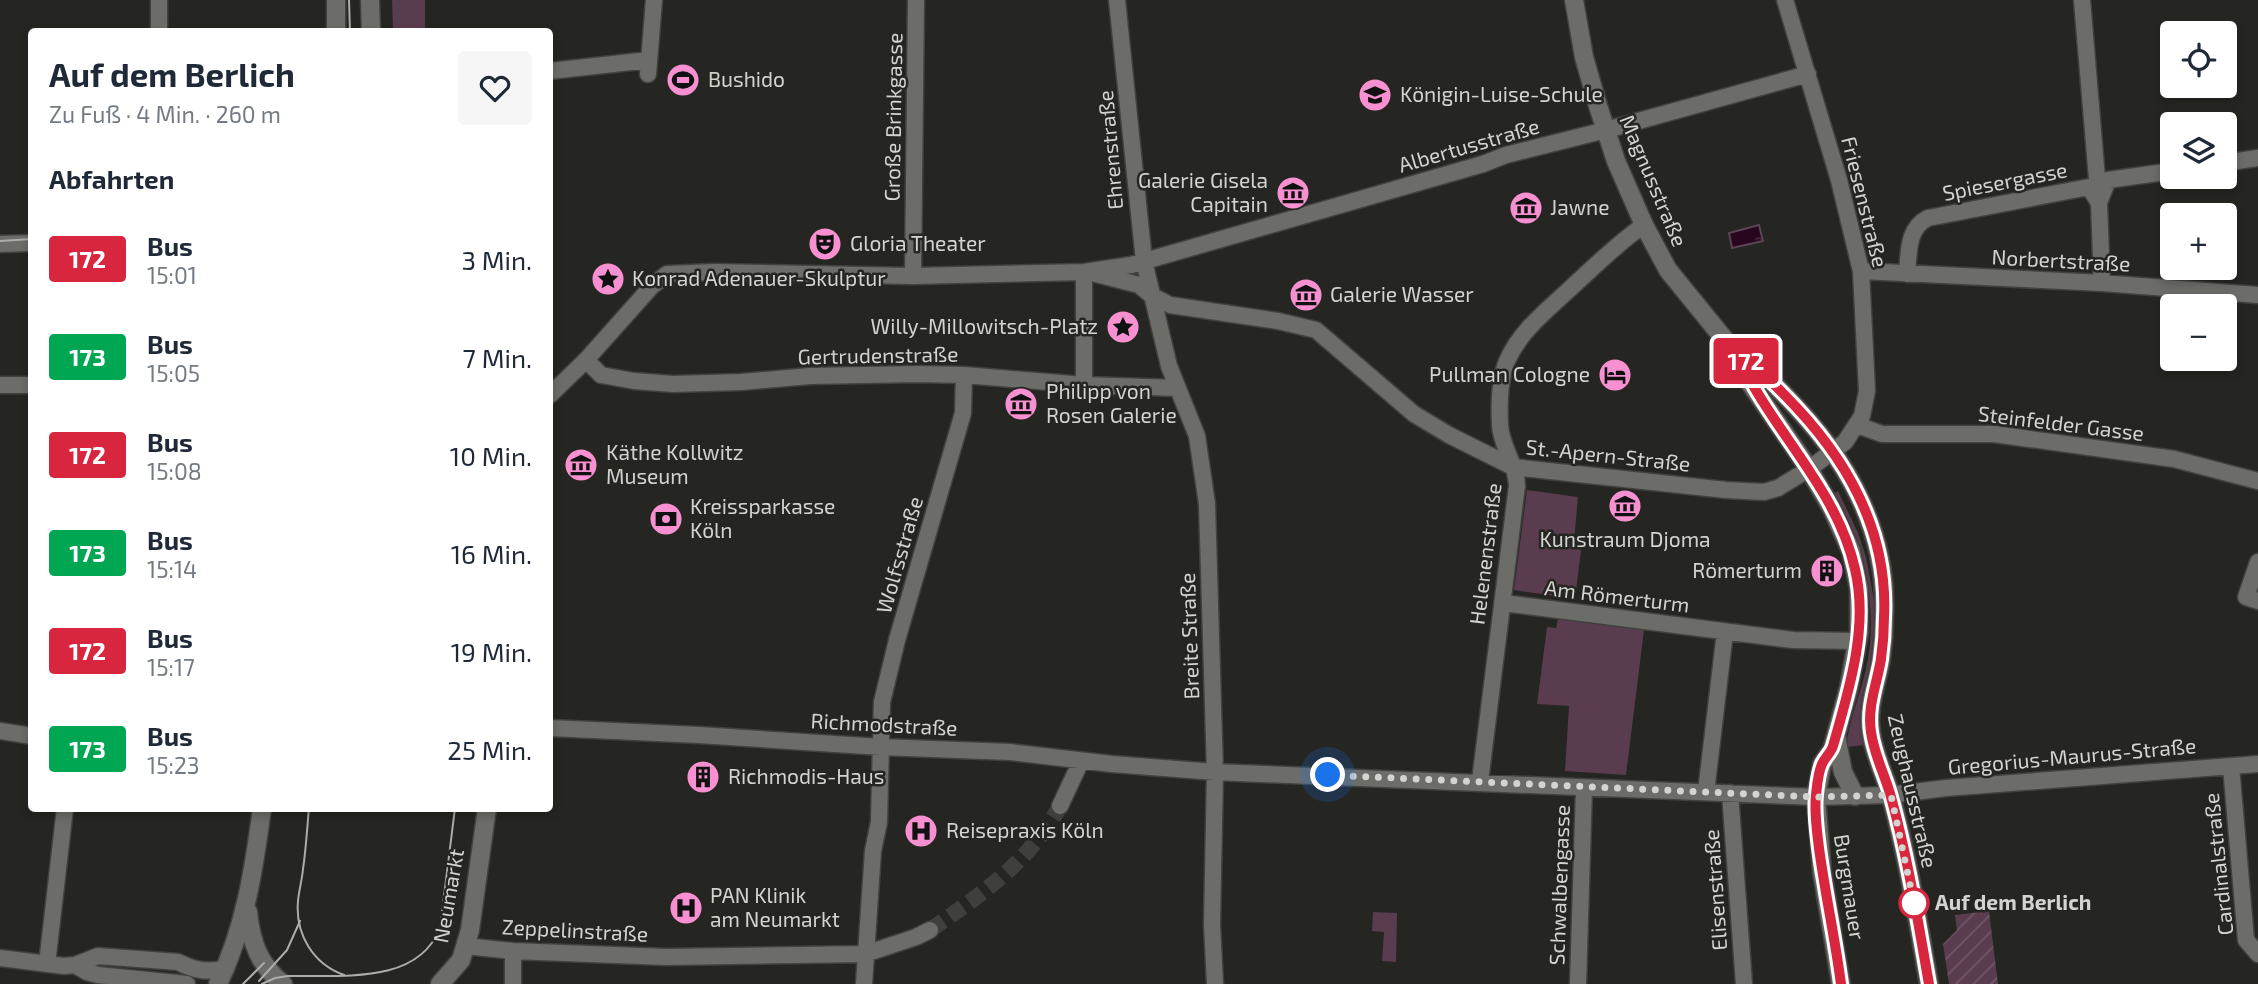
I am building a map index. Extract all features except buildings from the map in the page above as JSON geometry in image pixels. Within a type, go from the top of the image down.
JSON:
[{"type":"street","points":[[159,0],[159,28]]},
{"type":"street","points":[[336,0],[336,28]]},
{"type":"street","points":[[370,0],[371,28]]},
{"type":"street","points":[[553,71],[648,67],[654,0]]},
{"type":"street","name":"Große Brinkgasse","points":[[913,276],[916,0]]},
{"type":"street","name":"Ehrenstraße","points":[[1117,0],[1143,261],[1151,295]]},
{"type":"street","name":"Magnusstraße","points":[[1574,0],[1584,57],[1606,130],[1644,225],[1668,270],[1738,356],[1750,383],[1809,469]]},
{"type":"street","name":"Friesenstraße","points":[[1785,0],[1846,202],[1861,271],[1866,398],[1857,425],[1845,442],[1834,451]]},
{"type":"street","points":[[2082,0],[2099,202],[2102,283]]},
{"type":"street","name":"Albertusstraße","points":[[1084,272],[1143,261],[1454,173],[1506,155],[1808,74]]},
{"type":"street","points":[[2237,161],[2258,158]]},
{"type":"street","points":[[2099,202],[2108,180],[2160,173]]},
{"type":"street","name":"Spiesergasse","points":[[1907,274],[1912,233],[1919,222],[1928,218],[2089,187],[2099,202]]},
{"type":"street","name":"Helenenstraße","points":[[1480,781],[1517,486],[1517,475],[1500,429],[1501,386],[1508,360],[1534,323],[1616,246],[1644,225]]},
{"type":"street","points":[[0,244],[28,243]]},
{"type":"street","name":"Norbertstraße","points":[[1861,271],[2102,283],[2258,295]]},
{"type":"street","points":[[553,392],[586,360],[652,286],[667,274],[714,272],[913,276],[1084,272],[1084,385]]},
{"type":"street","name":"St.-Apern-Straße","points":[[1084,272],[1139,285],[1170,305],[1278,321],[1316,331],[1414,414],[1513,467],[1764,492],[1778,488],[1809,469]]},
{"type":"street","name":"Breite Straße","points":[[1151,295],[1169,366],[1197,436],[1207,504],[1215,772],[1212,924],[1215,984]]},
{"type":"street","name":"Magnusstraße","points":[[1738,356],[1762,371],[1834,451]]},
{"type":"street","name":"Gertrudenstraße","points":[[586,360],[601,375],[673,384],[823,376],[964,384],[1178,388]]},
{"type":"street","name":"Wolfsstraße","points":[[864,984],[873,851],[878,822],[882,702],[888,670],[963,413],[964,384]]},
{"type":"street","points":[[0,385],[28,385]]},
{"type":"street","name":"Steinfelder Gasse","points":[[1857,425],[1882,435],[1994,434],[2174,459],[2258,481]]},
{"type":"street","points":[[1816,797],[1822,764],[1832,750],[1849,687],[1857,641],[1859,589],[1851,551],[1832,509],[1809,469],[1834,451]]},
{"type":"street","name":"Zeughausstraße","points":[[1834,451],[1869,517],[1882,563],[1885,591],[1883,641],[1870,718],[1877,760],[1891,795],[1929,984]]},
{"type":"street","points":[[2258,562],[2246,597],[2258,601]]},
{"type":"street","name":"Am Römerturm","points":[[1503,603],[1793,640],[1857,641]]},
{"type":"street","points":[[1706,792],[1725,632]]},
{"type":"street","name":"Richmodstraße","points":[[553,728],[1010,752],[1215,772]]},
{"type":"street","points":[[0,731],[28,735]]},
{"type":"street","points":[[1215,772],[1816,797],[1855,796],[1843,772],[1836,736]]},
{"type":"street","points":[[1060,806],[1081,761]]},
{"type":"street","name":"Gregorius-Maurus-Straße","points":[[1855,796],[2258,764]]},
{"type":"street","name":"Cardinalstraße","points":[[2231,766],[2246,940],[2258,954]]},
{"type":"street","name":"Schwalbengasse","points":[[1578,984],[1584,788]]},
{"type":"street","name":"Elisenstraße","points":[[1730,793],[1744,984]]},
{"type":"street","name":"Burgmauer","points":[[1816,797],[1822,872],[1841,984]]},
{"type":"street","points":[[47,964],[65,812]]},
{"type":"street","points":[[0,958],[75,965],[98,956],[178,962],[189,969],[222,976],[248,902],[260,812]]},
{"type":"street","name":"Neumarkt","points":[[440,984],[461,960],[470,930],[486,812]]},
{"type":"street","points":[[248,902],[253,945],[269,972],[283,984]]},
{"type":"street","name":"Zeppelinstraße","points":[[465,946],[513,951],[666,957],[865,954],[930,930]]},
{"type":"street","points":[[513,951],[513,984]]},
{"type":"street","points":[[75,965],[98,975],[187,984]]},
{"type":"shaded area","points":[[392,0],[425,0],[425,28],[393,28]]},
{"type":"shaded area","points":[[1527,490],[1578,497],[1574,541],[1582,542],[1575,599],[1514,590]]},
{"type":"shaded area","points":[[1838,491],[1866,557],[1876,611],[1873,649],[1861,707],[1866,745],[1846,747],[1866,669],[1871,623],[1866,578],[1853,535],[1833,494]]},
{"type":"shaded area","points":[[1558,619],[1644,630],[1626,775],[1565,771],[1569,706],[1537,704],[1547,627],[1556,628]]},
{"type":"shaded area","points":[[1989,911],[1998,984],[1949,984],[1943,944],[1957,930],[1955,915]]},
{"type":"shaded area","points":[[1373,912],[1397,913],[1396,962],[1382,961],[1384,932],[1372,931]]},
{"type":"water","points":[[1759,225],[1763,241],[1732,248],[1729,233]]},
{"type":"tunnel","points":[[930,930],[1003,876],[1034,844],[1060,806]]},
{"type":"tram line","points":[[349,0],[350,28]]},
{"type":"tram line","points":[[0,241],[28,239]]},
{"type":"tram line","points":[[309,812],[298,901],[300,925],[303,936],[315,955],[333,970],[344,975]]},
{"type":"tram line","points":[[262,984],[288,976],[377,973],[398,968],[415,959],[430,946],[440,928],[454,812]]},
{"type":"tram line","points":[[259,981],[287,950],[300,921]]},
{"type":"tram line","points":[[243,984],[264,963]]},
{"type":"bus line","name":"172","points":[[1841,984],[1822,872],[1816,825],[1816,797],[1819,774],[1822,764],[1832,750],[1849,687],[1859,632],[1859,589],[1851,551],[1823,493],[1750,383],[1738,356],[1762,371],[1834,451],[1869,517],[1876,538],[1885,591],[1881,660],[1870,706],[1871,732],[1900,834],[1929,984]]},
{"type":"place","name":"Bushido","points":[[683,80]]},
{"type":"place","name":"Königin-Luise-Schule","points":[[1375,95]]},
{"type":"place","name":"Galerie Gisela Capitain","points":[[1293,193]]},
{"type":"place","name":"Jawne","points":[[1526,208]]},
{"type":"place","name":"Gloria Theater","points":[[825,244]]},
{"type":"place","name":"Konrad Adenauer-Skulptur","points":[[608,279]]},
{"type":"place","name":"Galerie Wasser","points":[[1306,295]]},
{"type":"place","name":"Willy-Millowitsch-Platz","points":[[1123,327]]},
{"type":"place","name":"Pullman Cologne","points":[[1615,375]]},
{"type":"place","name":"Philipp von Rosen Galerie","points":[[1021,404]]},
{"type":"place","name":"Käthe Kollwitz Museum","points":[[581,465]]},
{"type":"place","name":"Kunstraum Djoma","points":[[1625,506]]},
{"type":"place","name":"Kreissparkasse Köln","points":[[666,519]]},
{"type":"place","name":"Römerturm","points":[[1827,571]]},
{"type":"place","name":"Richmodis-Haus","points":[[703,777]]},
{"type":"place","name":"Reisepraxis Köln","points":[[921,831]]},
{"type":"place","name":"Auf dem Berlich","points":[[1914,903]]},
{"type":"place","name":"PAN Klinik am Neumarkt","points":[[686,908]]},
{"type":"route","points":[[1328,775],[1816,797],[1891,795],[1914,903]]}]
